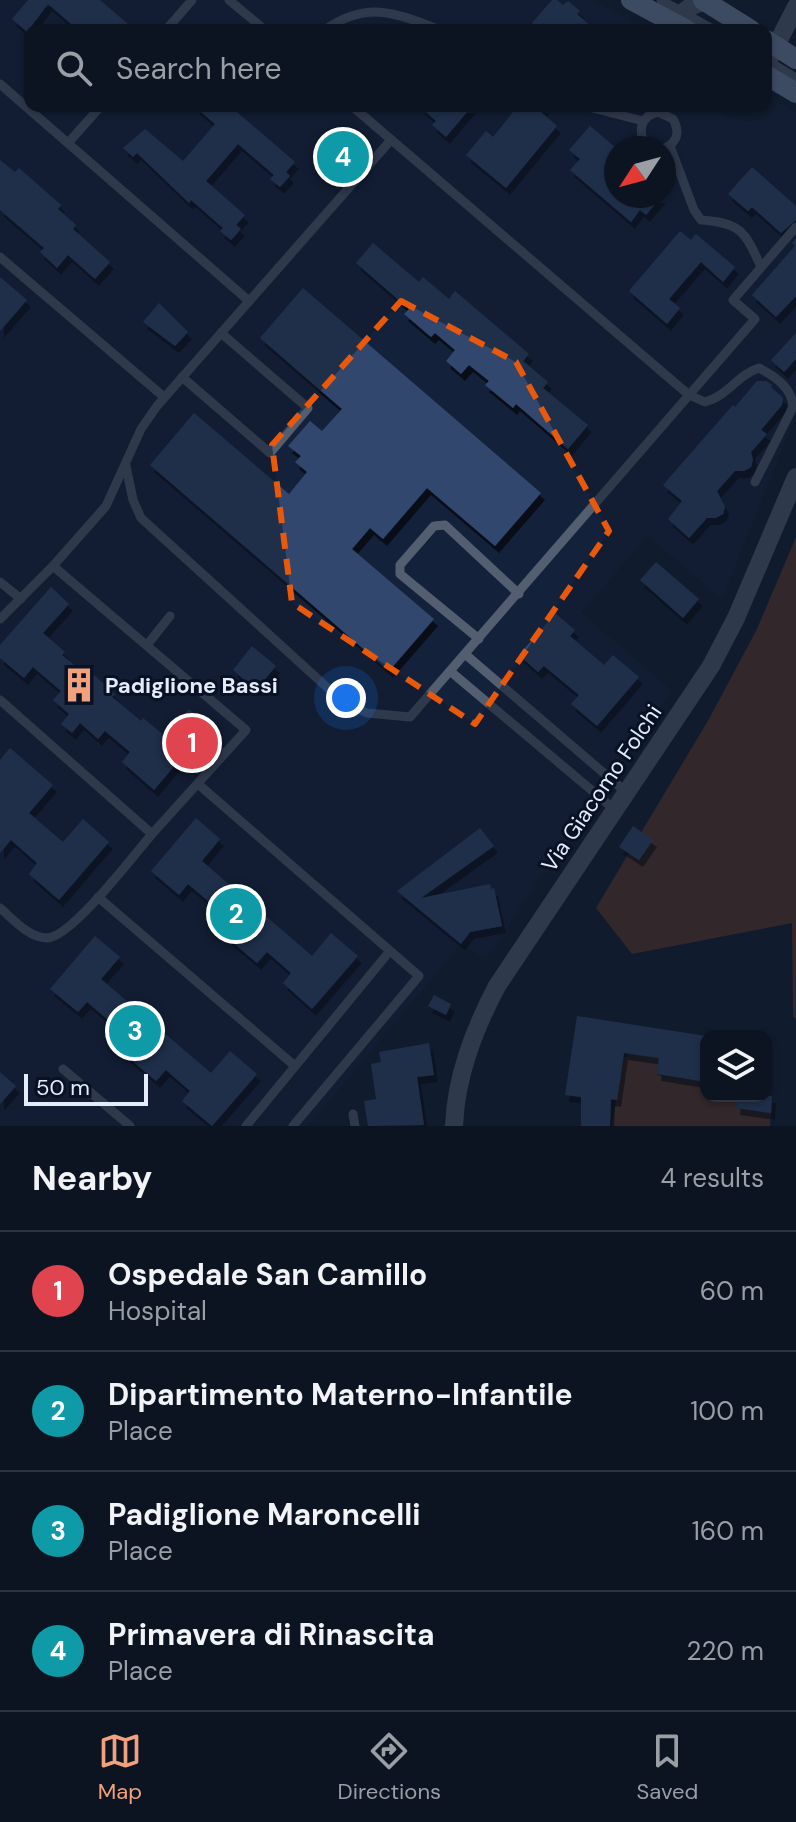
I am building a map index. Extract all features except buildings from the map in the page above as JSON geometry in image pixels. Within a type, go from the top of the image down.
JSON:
[{"type":"main road","points":[[631,0],[679,24]]},
{"type":"main road","points":[[705,1],[741,24]]},
{"type":"main road","points":[[772,58],[796,59]]},
{"type":"main road","points":[[772,63],[796,93]]},
{"type":"street","points":[[679,24],[692,5],[705,1]]},
{"type":"street","points":[[772,51],[796,7]]},
{"type":"street","name":"Via Giacomo Folchi","points":[[454,1126],[457,1094],[466,1056],[489,1000],[512,960],[690,700],[720,651],[754,580],[796,477]]},
{"type":"lane","points":[[171,24],[192,0]]},
{"type":"lane","points":[[229,0],[258,24]]},
{"type":"lane","points":[[661,0],[679,24]]},
{"type":"lane","points":[[333,24],[344,16],[367,11],[398,13],[425,24]]},
{"type":"lane","points":[[772,61],[796,78]]},
{"type":"lane","points":[[0,84],[24,105]]},
{"type":"lane","points":[[32,112],[249,301]]},
{"type":"lane","points":[[68,143],[96,112]]},
{"type":"lane","points":[[359,112],[689,395],[705,402],[720,398],[748,372],[759,368],[775,377],[793,397],[793,407],[755,482]]},
{"type":"lane","points":[[608,112],[643,121]]},
{"type":"lane","points":[[669,115],[672,112]]},
{"type":"lane","points":[[642,136],[643,121],[652,113],[669,115]]},
{"type":"lane","points":[[669,115],[678,130],[676,136]]},
{"type":"lane","points":[[0,619],[106,506],[141,429],[164,397],[390,141]]},
{"type":"lane","points":[[676,168],[701,220],[733,224],[746,233],[761,267]]},
{"type":"lane","points":[[126,466],[133,500],[141,518],[342,701],[367,713],[393,718],[410,717],[755,319],[733,300],[796,227]]},
{"type":"lane","points":[[0,257],[164,397]]},
{"type":"lane","points":[[182,377],[270,453],[308,408],[221,333]]},
{"type":"lane","points":[[479,639],[400,574],[400,565],[434,526],[445,525],[519,594]]},
{"type":"lane","points":[[0,908],[30,933],[51,938],[69,929],[246,730],[53,566]]},
{"type":"lane","points":[[0,582],[21,599]]},
{"type":"lane","points":[[147,645],[170,616]]},
{"type":"lane","points":[[465,654],[627,793]]},
{"type":"lane","points":[[450,671],[615,810]]},
{"type":"lane","points":[[0,700],[152,834]]},
{"type":"lane","points":[[198,784],[419,976],[293,1126]]},
{"type":"lane","points":[[98,897],[295,1066]]},
{"type":"lane","points":[[246,1126],[389,952]]},
{"type":"lane","points":[[63,1069],[130,1126]]},
{"type":"lane","points":[[353,1114],[355,1126]]},
{"type":"highlighted area","points":[[401,301],[516,362],[609,531],[475,724],[292,603],[272,445]]},
{"type":"shaded area","points":[[0,0],[592,0],[638,24],[24,24],[24,112],[720,112],[732,119],[751,121],[767,117],[778,102],[796,112],[796,415],[722,599],[648,536],[581,612],[672,691],[486,959],[461,944],[308,1126],[0,1126]]},
{"type":"shaded area","points":[[796,537],[796,1018],[793,1017],[792,923],[632,954],[596,908],[709,719],[757,629]]},
{"type":"shaded area","points":[[630,1054],[659,1058],[657,1075],[700,1081],[700,1102],[736,1102],[736,1108],[771,1113],[770,1126],[612,1126],[623,1059]]},
{"type":"place","name":"Primavera di Rinascita","points":[[343,157]]},
{"type":"place","name":"Padiglione Bassi","points":[[79,685]]},
{"type":"place","name":"Ospedale San Camillo","points":[[192,743]]},
{"type":"place","name":"Dipartimento Materno-Infantile","points":[[236,914]]},
{"type":"place","name":"Padiglione Maroncelli","points":[[135,1031]]}]
